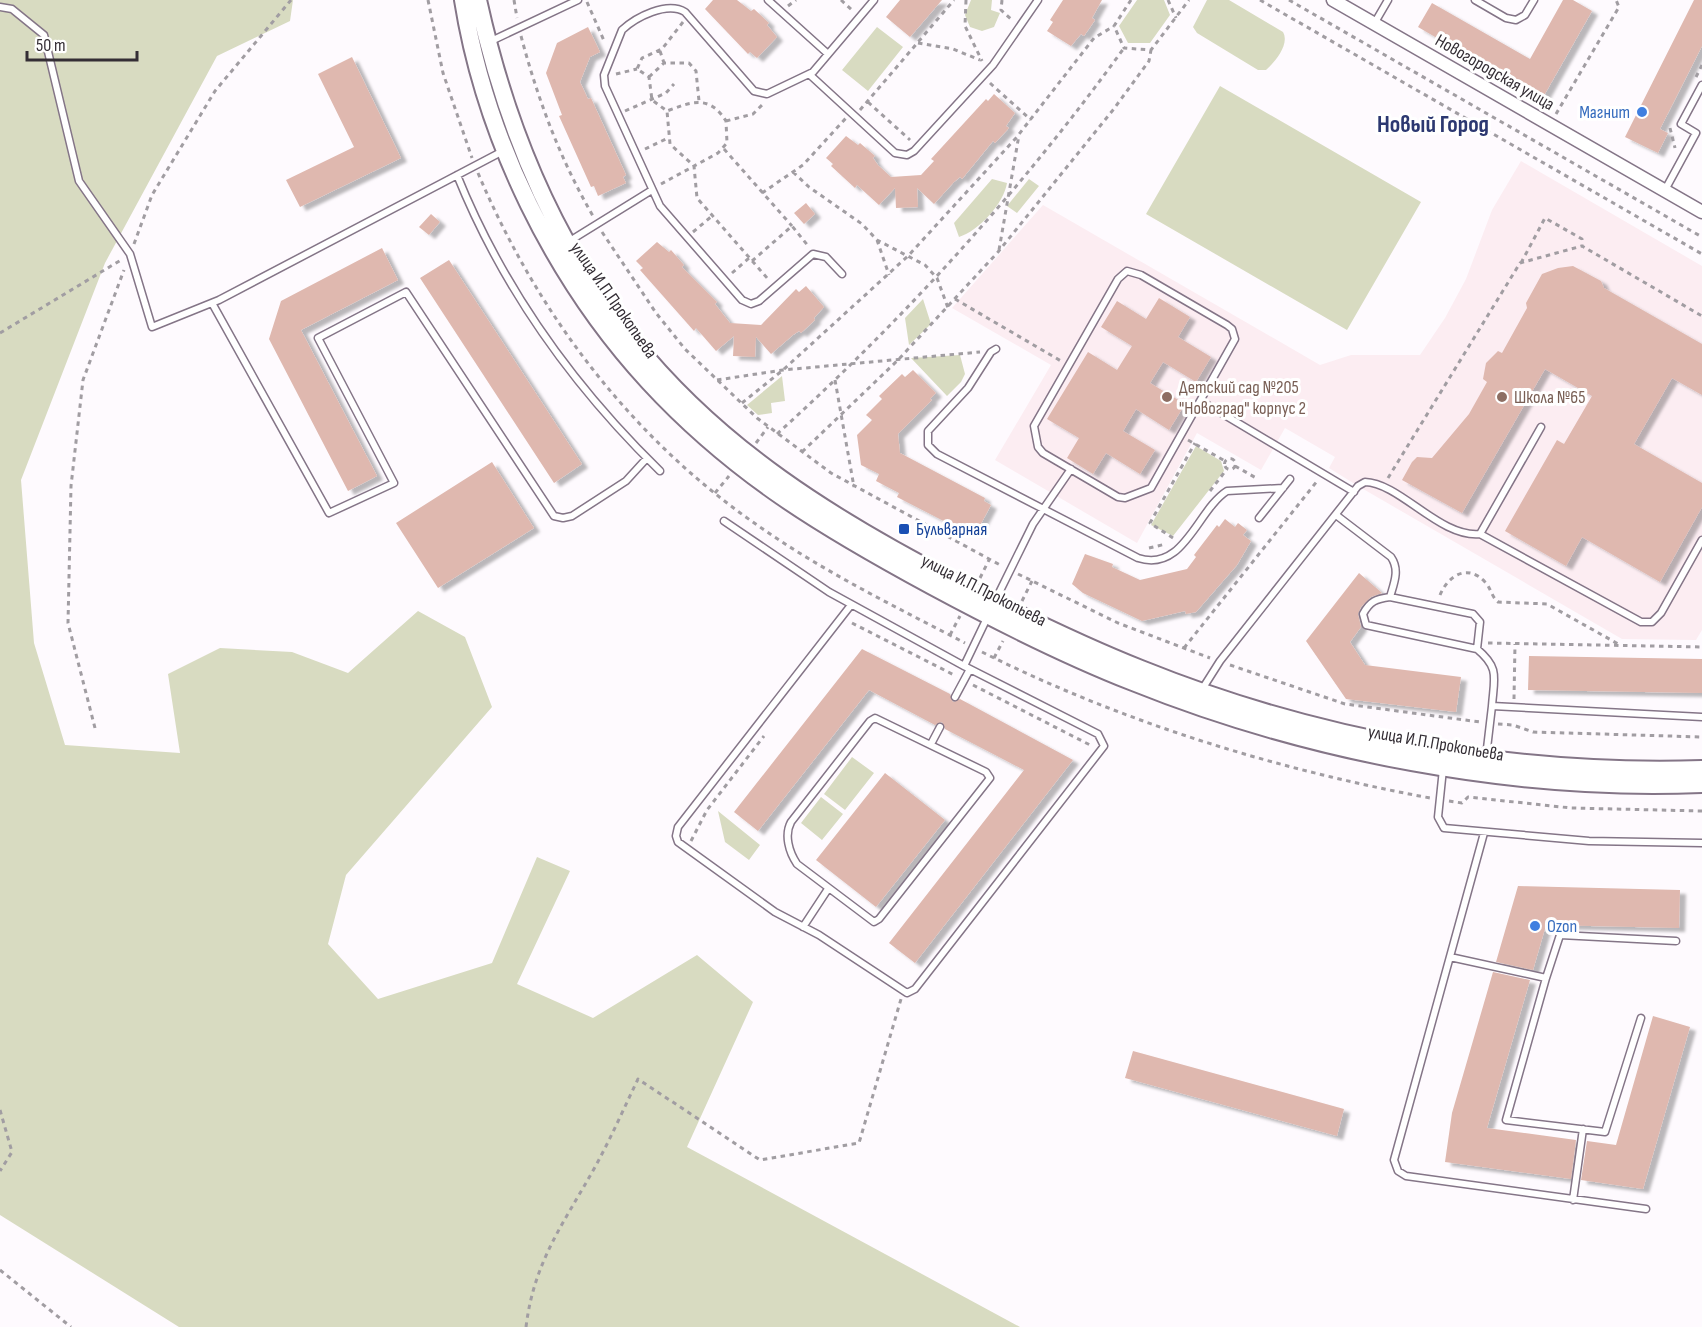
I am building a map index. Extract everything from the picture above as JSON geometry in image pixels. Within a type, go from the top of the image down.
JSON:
[{"type":"street","name":"улица И.П.Прокопьева","points":[[463,0],[561,247]]},
{"type":"street","name":"улица И.П.Прокопьева","points":[[478,0],[480,46],[489,105],[505,150],[561,247],[633,341],[686,399],[746,455],[809,501],[991,609],[1070,640],[1198,698],[1286,717],[1444,760],[1619,783],[1702,784]]},
{"type":"street","name":"Новогородская улица","points":[[1333,0],[1702,212]]},
{"type":"street","name":"улица И.П.Прокопьева","points":[[1485,765],[1702,769]]},
{"type":"lane","points":[[480,46],[578,0]]},
{"type":"lane","points":[[768,0],[828,54]]},
{"type":"lane","points":[[842,274],[826,257],[816,254],[751,304],[742,300],[664,212],[651,190],[604,78],[619,33],[631,24],[670,7],[681,9],[688,16],[754,91],[767,94],[809,74],[874,0]]},
{"type":"lane","points":[[809,74],[895,153],[907,155],[918,148],[991,68],[1038,0]]},
{"type":"lane","points":[[1374,24],[1388,0]]},
{"type":"lane","points":[[1475,0],[1506,18],[1516,20],[1525,15],[1534,0]]},
{"type":"lane","points":[[0,7],[12,9],[44,35],[78,181],[130,254],[152,327],[212,303],[505,150]]},
{"type":"lane","points":[[1665,190],[1696,133],[1681,124],[1702,85]]},
{"type":"lane","points":[[457,175],[499,267],[538,330],[583,390],[660,471]]},
{"type":"lane","points":[[561,247],[651,190]]},
{"type":"lane","points":[[1133,271],[1232,329],[1234,345],[1201,401],[1147,491],[1125,498],[1118,497],[1043,453],[1038,447],[1034,426],[1118,279],[1127,272],[1133,271]]},
{"type":"lane","points":[[212,303],[329,513],[394,483],[318,338],[406,292],[554,516],[563,518],[572,516],[626,481],[646,458]]},
{"type":"lane","points":[[993,350],[968,388],[931,425],[927,434],[928,446],[937,454],[1129,553],[1147,560],[1172,555],[1224,493],[1236,488],[1283,488]]},
{"type":"lane","points":[[1201,401],[1354,492]]},
{"type":"lane","points":[[1480,534],[1540,427]]},
{"type":"lane","points":[[955,697],[964,680],[967,667],[991,609],[1031,527],[1071,469]]},
{"type":"lane","points":[[1259,518],[1290,479]]},
{"type":"lane","points":[[1198,698],[1220,661],[1336,514],[1365,482],[1382,487],[1459,532],[1480,534],[1641,622],[1652,622],[1661,613],[1702,540]]},
{"type":"lane","points":[[1336,514],[1391,557],[1396,571],[1390,597]]},
{"type":"lane","points":[[724,521],[861,611],[1098,734],[1104,742],[1102,751],[910,993],[903,991],[803,927],[775,912],[676,839],[678,827],[851,605]]},
{"type":"lane","points":[[1477,646],[1480,622],[1473,614],[1390,597],[1377,599],[1368,604],[1363,614],[1366,625],[1477,646],[1489,659],[1495,671],[1485,765]]},
{"type":"lane","points":[[1492,706],[1702,717]]},
{"type":"lane","points":[[873,719],[882,719],[931,744],[988,774],[988,781],[876,921],[868,920],[795,861],[787,835],[791,822],[873,719]]},
{"type":"lane","points":[[931,744],[940,727]]},
{"type":"lane","points":[[1444,760],[1438,817],[1440,825],[1444,828],[1589,841],[1702,843]]},
{"type":"lane","points":[[1484,832],[1394,1160],[1396,1167],[1406,1176],[1646,1209]]},
{"type":"lane","points":[[803,927],[828,889]]},
{"type":"lane","points":[[1641,1018],[1605,1132],[1506,1120],[1560,935],[1676,941]]},
{"type":"lane","points":[[1450,957],[1546,978]]},
{"type":"lane","points":[[1573,1200],[1583,1129]]},
{"type":"path","points":[[95,728],[68,623],[71,486],[83,380],[152,195],[215,92],[291,0]]},
{"type":"path","points":[[428,0],[443,74],[472,158]]},
{"type":"path","points":[[514,0],[517,20]]},
{"type":"path","points":[[586,0],[611,55]]},
{"type":"path","points":[[841,0],[859,18]]},
{"type":"path","points":[[762,193],[793,172],[867,102],[954,0]]},
{"type":"path","points":[[966,0],[965,26],[981,61]]},
{"type":"path","points":[[1002,0],[1002,12],[1020,27]]},
{"type":"path","points":[[741,404],[783,370],[908,256],[1031,120],[1094,38],[1114,26],[1131,0]]},
{"type":"path","points":[[1168,0],[1176,18]]},
{"type":"path","points":[[802,453],[898,360],[998,252],[1113,110],[1149,61],[1151,50],[1189,0]]},
{"type":"path","points":[[1260,0],[1702,254]]},
{"type":"path","points":[[1289,0],[1702,237]]},
{"type":"path","points":[[1554,118],[1619,7],[1616,0]]},
{"type":"path","points":[[637,69],[642,58],[660,50],[688,16]]},
{"type":"path","points":[[1114,26],[1124,48]]},
{"type":"path","points":[[521,36],[547,121],[568,171],[594,219]]},
{"type":"path","points":[[918,43],[953,49],[991,68]]},
{"type":"path","points":[[1124,48],[1151,50]]},
{"type":"path","points":[[777,434],[836,380],[937,278],[1007,199],[1124,48]]},
{"type":"path","points":[[660,50],[664,63]]},
{"type":"path","points":[[649,77],[664,63],[685,62],[695,67],[699,101]]},
{"type":"path","points":[[604,78],[637,69],[649,77],[652,100],[667,111]]},
{"type":"path","points":[[983,76],[1031,120]]},
{"type":"path","points":[[618,114],[666,93],[674,84]]},
{"type":"path","points":[[726,121],[753,114],[767,94]]},
{"type":"path","points":[[651,190],[724,150],[728,138],[726,121],[719,113],[699,101],[667,111]]},
{"type":"path","points":[[867,102],[918,148]]},
{"type":"path","points":[[667,111],[668,138],[674,150],[694,166],[695,195],[775,287]]},
{"type":"path","points":[[998,252],[1019,134]]},
{"type":"path","points":[[635,154],[668,138]]},
{"type":"path","points":[[724,150],[816,254]]},
{"type":"path","points":[[477,170],[516,255],[547,308],[578,352],[627,411],[715,493],[796,551],[968,645]]},
{"type":"path","points":[[793,172],[808,187],[862,224],[877,240],[925,265],[937,278],[948,308]]},
{"type":"path","points":[[687,238],[712,216]]},
{"type":"path","points":[[1382,487],[1520,264],[1545,218],[1582,239],[1582,246]]},
{"type":"path","points":[[724,280],[792,226]]},
{"type":"path","points":[[602,231],[656,313],[717,380],[768,428],[854,487],[1004,567]]},
{"type":"path","points":[[877,240],[889,275]]},
{"type":"path","points":[[1520,264],[1582,246],[1702,316]]},
{"type":"path","points":[[0,333],[130,254]]},
{"type":"path","points":[[955,299],[1068,364]]},
{"type":"path","points":[[717,380],[783,370],[850,366],[993,350]]},
{"type":"path","points":[[836,380],[854,487]]},
{"type":"path","points":[[751,449],[768,428]]},
{"type":"path","points":[[1181,436],[1225,461],[1233,460],[1235,466],[1272,488]]},
{"type":"path","points":[[1173,538],[1150,525],[1150,522],[1195,443]]},
{"type":"path","points":[[1225,461],[1227,469]]},
{"type":"path","points":[[1204,498],[1227,469],[1235,466]]},
{"type":"path","points":[[715,493],[731,474]]},
{"type":"path","points":[[1183,649],[1323,474]]},
{"type":"path","points":[[1129,553],[1168,544],[1179,530]]},
{"type":"path","points":[[978,582],[989,560]]},
{"type":"path","points":[[1016,573],[1118,623],[1213,659]]},
{"type":"path","points":[[1440,595],[1448,580],[1461,573],[1468,573],[1484,580],[1498,602],[1547,604],[1622,646]]},
{"type":"path","points":[[1020,605],[1032,581]]},
{"type":"path","points":[[844,632],[861,611]]},
{"type":"path","points":[[950,635],[962,612]]},
{"type":"path","points":[[852,623],[1102,751]]},
{"type":"path","points":[[994,658],[1006,634]]},
{"type":"path","points":[[1514,707],[1515,644]]},
{"type":"path","points":[[1477,646],[1515,644],[1702,647]]},
{"type":"path","points":[[979,651],[1078,697],[1166,730],[1341,781],[1430,798]]},
{"type":"path","points":[[1227,663],[1345,704],[1483,723]]},
{"type":"path","points":[[1497,724],[1514,725],[1533,732],[1702,738]]},
{"type":"path","points":[[686,848],[707,810],[765,735]]},
{"type":"path","points":[[1443,800],[1462,803],[1468,797],[1571,808],[1702,811]]},
{"type":"path","points":[[526,1327],[529,1304],[542,1259],[596,1165],[638,1079],[760,1160],[859,1143],[903,991]]},
{"type":"path","points":[[0,1110],[12,1152],[0,1172]]},
{"type":"path","points":[[0,1269],[71,1327]]},
{"type":"shaded area","name":"Школа №65","points":[[1521,161],[1702,266],[1702,630],[1696,640],[1622,639],[1329,468],[1335,457],[1285,428],[1261,470],[1197,433],[1137,543],[995,460],[1051,365],[952,308],[1043,205],[1320,365],[1351,355],[1420,355],[1445,318],[1466,279],[1492,210]]},
{"type":"green space","points":[[0,0],[293,0],[290,21],[217,56],[105,263],[21,480],[34,643],[65,745],[180,753],[168,674],[220,648],[292,652],[348,673],[418,611],[465,637],[492,707],[346,875],[328,944],[378,999],[492,963],[537,857],[570,871],[517,984],[593,1018],[697,955],[753,1002],[687,1147],[1020,1327],[179,1327],[0,1215]]},
{"type":"green space","points":[[971,0],[992,0],[991,10],[1000,13],[994,27],[982,31],[970,27],[965,15]]},
{"type":"green space","points":[[1137,0],[1164,0],[1170,15],[1150,43],[1128,43],[1119,26]]},
{"type":"green space","points":[[1207,0],[1229,0],[1283,32],[1285,42],[1283,47],[1266,70],[1258,70],[1197,33],[1193,27]]},
{"type":"green space","points":[[877,27],[903,47],[868,91],[842,70]]},
{"type":"green space","points":[[1220,86],[1421,202],[1347,330],[1146,214]]},
{"type":"green space","points":[[992,179],[1007,183],[1001,199],[982,223],[959,237],[954,223]]},
{"type":"green space","points":[[1029,179],[1039,186],[1017,213],[1007,206]]},
{"type":"green space","points":[[923,299],[931,324],[909,345],[905,318]]},
{"type":"green space","points":[[960,355],[965,374],[961,382],[947,396],[911,358]]},
{"type":"green space","points":[[782,376],[785,401],[771,403],[772,413],[758,415],[747,405]]},
{"type":"green space","points":[[1196,446],[1221,461],[1224,471],[1173,536],[1151,525]]},
{"type":"green space","points":[[852,757],[874,773],[845,810],[824,794]]},
{"type":"green space","points":[[821,797],[843,814],[822,840],[801,823]]},
{"type":"green space","points":[[718,811],[760,845],[749,860],[725,842]]},
{"type":"building","points":[[713,0],[737,0],[751,11],[754,9],[769,23],[767,25],[777,37],[757,58],[750,52],[748,54],[705,9]]},
{"type":"building","points":[[900,0],[942,0],[910,37],[886,17]]},
{"type":"building","points":[[1063,0],[1102,0],[1092,18],[1095,20],[1084,36],[1081,34],[1071,46],[1047,31],[1053,22],[1050,20]]},
{"type":"building","points":[[1563,0],[1573,0],[1592,11],[1542,99],[1418,27],[1432,3],[1530,59]]},
{"type":"building","points":[[1694,0],[1702,0],[1702,46],[1660,129],[1668,133],[1658,153],[1625,137]]},
{"type":"building","points":[[588,27],[600,52],[590,57],[580,82],[588,99],[591,98],[626,175],[623,177],[626,183],[598,196],[594,186],[591,187],[559,116],[562,115],[546,73],[557,43]]},
{"type":"building","points":[[352,57],[401,158],[300,207],[286,180],[354,147],[318,74]]},
{"type":"building","points":[[994,94],[1015,113],[1006,126],[1009,128],[995,143],[993,141],[962,179],[960,177],[954,182],[934,204],[917,188],[918,207],[896,208],[895,188],[879,205],[857,185],[855,188],[831,166],[833,164],[826,158],[846,136],[858,145],[860,143],[875,156],[873,158],[878,165],[891,177],[921,175],[934,161],[931,159],[986,99],[988,101]]},
{"type":"building","points":[[806,203],[815,214],[804,224],[794,213]]},
{"type":"building","points":[[431,214],[440,222],[429,235],[419,227]]},
{"type":"building","points":[[657,242],[669,252],[671,250],[684,265],[682,267],[717,302],[715,304],[730,323],[761,325],[796,289],[799,292],[806,286],[824,307],[814,318],[815,320],[801,333],[799,331],[793,335],[771,354],[756,337],[755,357],[733,356],[734,336],[716,351],[696,328],[694,331],[640,270],[643,268],[636,261]]},
{"type":"building","points":[[382,248],[398,280],[301,330],[377,476],[348,491],[269,339],[281,301]]},
{"type":"building","points":[[449,260],[582,464],[554,483],[420,278]]},
{"type":"building","points":[[1573,266],[1601,281],[1604,288],[1702,344],[1702,395],[1672,378],[1634,444],[1702,483],[1702,507],[1660,582],[1582,537],[1566,566],[1505,531],[1557,440],[1564,444],[1592,396],[1545,369],[1462,513],[1402,480],[1417,457],[1432,458],[1469,414],[1487,382],[1483,379],[1486,363],[1498,351],[1502,353],[1527,308],[1526,303],[1542,274],[1558,268]]},
{"type":"building","points":[[1159,298],[1190,317],[1178,337],[1211,357],[1196,382],[1163,362],[1150,383],[1185,404],[1169,430],[1136,409],[1123,431],[1155,450],[1140,474],[1106,453],[1093,474],[1067,458],[1079,438],[1047,419],[1088,352],[1117,370],[1132,346],[1101,327],[1117,301],[1146,319]]},
{"type":"building","points":[[913,370],[936,393],[930,399],[932,400],[898,434],[900,453],[985,498],[984,501],[991,505],[976,533],[967,528],[965,532],[897,497],[899,493],[876,481],[879,474],[861,465],[857,435],[872,420],[866,415],[882,399],[879,396],[902,374],[905,377]]},
{"type":"building","points":[[492,462],[534,528],[438,588],[396,523]]},
{"type":"building","points":[[1225,519],[1235,527],[1238,523],[1247,530],[1243,535],[1251,541],[1237,565],[1196,612],[1186,614],[1185,611],[1142,621],[1083,593],[1072,584],[1085,554],[1113,564],[1112,567],[1140,580],[1187,569],[1196,557],[1194,555],[1217,525],[1219,527]]},
{"type":"building","points":[[1359,573],[1382,593],[1371,597],[1361,607],[1358,614],[1361,627],[1350,642],[1365,665],[1461,677],[1456,712],[1346,699],[1306,641]]},
{"type":"building","points":[[862,649],[950,694],[953,702],[960,699],[1073,760],[915,963],[889,943],[1024,770],[945,729],[942,722],[935,725],[869,690],[758,831],[734,812]]},
{"type":"building","points":[[1529,656],[1702,659],[1702,693],[1528,690]]},
{"type":"building","points":[[885,773],[945,820],[876,907],[816,860]]},
{"type":"building","points":[[1518,886],[1680,890],[1679,928],[1546,925],[1533,970],[1496,962]]},
{"type":"building","points":[[1493,972],[1530,980],[1487,1128],[1576,1140],[1571,1179],[1445,1162],[1452,1113]]},
{"type":"building","points":[[1653,1016],[1690,1027],[1643,1189],[1581,1180],[1587,1141],[1616,1145]]},
{"type":"building","points":[[1133,1051],[1344,1109],[1337,1136],[1125,1078]]},
{"type":"place","name":"Магнит","points":[[1642,112]]},
{"type":"place","name":"Детский сад №205 \"Новоград\" корпус 2","points":[[1167,397]]},
{"type":"place","name":"Школа №65","points":[[1502,397]]},
{"type":"place","name":"Бульварная","points":[[904,529]]},
{"type":"place","name":"Ozon","points":[[1535,926]]},
{"type":"district","name":"Новый Город","points":[[1433,124]]}]
